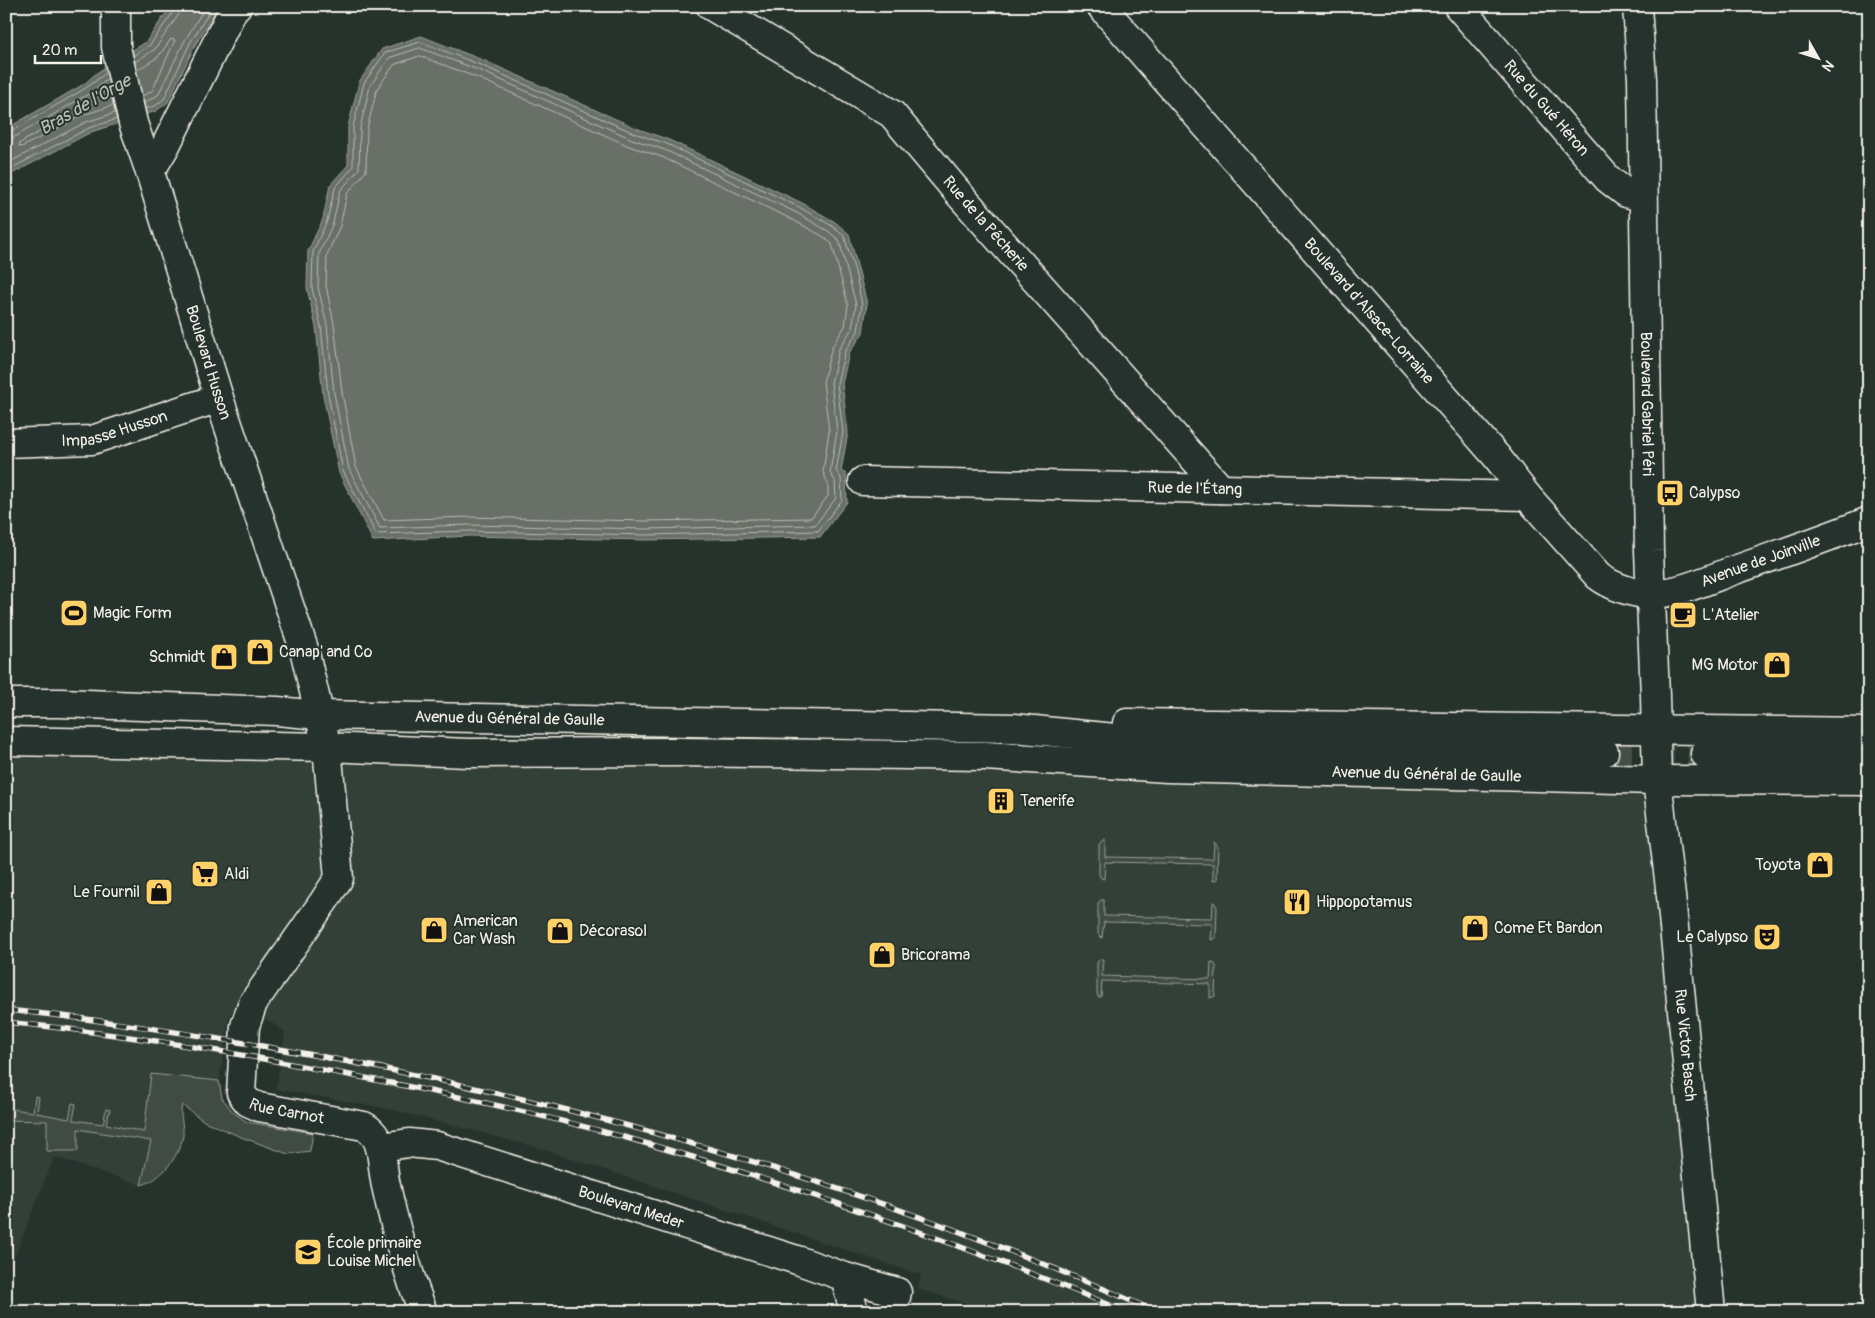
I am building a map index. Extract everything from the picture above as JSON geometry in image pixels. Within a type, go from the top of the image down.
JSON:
[{"type":"main road","name":"Boulevard Husson","points":[[116,6],[116,48],[133,123],[220,398],[304,649],[327,747]]},
{"type":"main road","points":[[150,172],[165,147],[234,8],[237,6]]},
{"type":"main road","name":"Rue de la Pêcherie","points":[[711,6],[892,114],[960,195],[1221,489]]},
{"type":"main road","name":"Boulevard d'Alsace-Lorraine","points":[[1101,6],[1598,576],[1614,586],[1650,594]]},
{"type":"main road","name":"Rue du Gué Héron","points":[[1458,6],[1608,179],[1626,193],[1643,197]]},
{"type":"main road","name":"Boulevard Gabriel Péri","points":[[1637,6],[1642,79],[1650,594],[1655,728]]},
{"type":"main road","name":"Boulevard Gabriel Péri","points":[[1642,79],[1652,6]]},
{"type":"main road","name":"Impasse Husson","points":[[6,443],[92,440],[220,398]]},
{"type":"main road","name":"Rue de l'Étang","points":[[863,481],[1527,496]]},
{"type":"main road","name":"Avenue de Joinville","points":[[1650,594],[1679,589],[1816,542],[1869,521]]},
{"type":"main road","name":"Avenue du Général de Gaulle","points":[[6,703],[248,710],[319,715],[1014,728],[1185,745]]},
{"type":"main road","name":"Avenue du Général de Gaulle","points":[[1014,728],[1093,723],[1655,728],[1869,732]]},
{"type":"main road","name":"Rue Victor Basch","points":[[1655,728],[1657,780],[1671,896],[1711,1312]]},
{"type":"main road","name":"Avenue du Général de Gaulle","points":[[6,741],[327,747],[468,753],[690,752],[985,756],[1167,768],[1657,780],[1869,781]]},
{"type":"main road","name":"Avenue du Général de Gaulle","points":[[985,756],[1185,745],[1604,752]]},
{"type":"main road","name":"Rue Carnot","points":[[327,747],[339,878],[253,1003],[246,1026],[241,1093],[248,1102],[259,1107],[364,1126],[371,1130],[380,1147],[385,1184],[412,1284],[423,1312]]},
{"type":"main road","points":[[1705,754],[1869,757]]},
{"type":"main road","name":"Boulevard Meder","points":[[380,1147],[409,1143],[437,1146],[797,1260],[845,1277],[895,1302]]},
{"type":"main road","points":[[845,1277],[854,1312]]},
{"type":"shaded area","points":[[6,741],[1657,780],[1711,1312],[994,1312],[918,1289],[921,1275],[536,1147],[389,1109],[276,1089],[285,1032],[269,1021],[230,1014],[219,1081],[151,1074],[151,1141],[141,1185],[54,1157],[6,1279]]},
{"type":"shaded area","points":[[1105,840],[1105,857],[1213,859],[1214,842],[1218,847],[1217,879],[1213,881],[1213,864],[1105,862],[1104,879],[1101,878],[1099,875],[1099,844]]},
{"type":"shaded area","points":[[1104,900],[1104,916],[1212,918],[1214,902],[1217,907],[1216,938],[1211,940],[1212,924],[1104,922],[1102,938],[1098,934],[1098,903]]},
{"type":"shaded area","points":[[1100,959],[1103,959],[1102,976],[1210,979],[1211,962],[1213,962],[1216,966],[1215,996],[1210,998],[1210,984],[1102,981],[1101,997],[1098,997],[1097,964]]},
{"type":"shaded area","points":[[151,1074],[219,1081],[222,1098],[233,1112],[247,1122],[313,1133],[310,1151],[288,1154],[204,1121],[182,1105],[183,1136],[178,1151],[162,1173],[141,1185],[151,1141],[78,1129],[78,1151],[47,1151],[47,1121],[6,1120],[6,1108],[33,1112],[35,1096],[39,1097],[37,1113],[69,1119],[72,1103],[76,1104],[73,1120],[103,1124],[106,1109],[110,1110],[106,1124],[144,1132]]},
{"type":"water","name":"Bras de l'Orge","points":[[171,6],[219,6],[195,45],[168,102],[156,111],[91,132],[6,177],[6,129],[84,84],[98,72],[146,42]]},
{"type":"water","points":[[421,36],[485,61],[636,128],[669,140],[802,203],[835,222],[849,234],[867,304],[863,333],[849,353],[842,384],[848,432],[841,471],[846,474],[847,502],[820,537],[646,540],[469,536],[373,541],[339,473],[323,395],[316,327],[307,288],[308,251],[323,219],[330,185],[348,165],[348,127],[359,82],[382,49]]},
{"type":"tunnel","points":[[1604,752],[1705,754]]},
{"type":"railway","points":[[6,1010],[148,1028],[350,1062],[469,1087],[586,1115],[703,1147],[819,1183],[933,1222],[1046,1265],[1157,1312]]},
{"type":"railway","points":[[6,1022],[117,1035],[264,1059],[425,1090],[590,1128],[694,1157],[882,1218],[1005,1263],[1127,1312]]},
{"type":"place","name":"Calypso","points":[[1670,493]]},
{"type":"place","name":"Magic Form","points":[[74,613]]},
{"type":"place","name":"L'Atelier","points":[[1683,615]]},
{"type":"place","name":"Canap' and Co","points":[[260,652]]},
{"type":"place","name":"Schmidt","points":[[224,657]]},
{"type":"place","name":"MG Motor","points":[[1777,665]]},
{"type":"place","name":"Tenerife","points":[[1001,801]]},
{"type":"place","name":"Toyota","points":[[1820,865]]},
{"type":"place","name":"Aldi","points":[[205,874]]},
{"type":"place","name":"Le Fournil","points":[[159,892]]},
{"type":"place","name":"Hippopotamus","points":[[1297,902]]},
{"type":"place","name":"Come Et Bardon","points":[[1475,928]]},
{"type":"place","name":"American Car Wash","points":[[434,930]]},
{"type":"place","name":"Décorasol","points":[[560,931]]},
{"type":"place","name":"Le Calypso","points":[[1767,937]]},
{"type":"place","name":"Bricorama","points":[[882,955]]},
{"type":"place","name":"École primaire Louise Michel","points":[[308,1252]]}]
